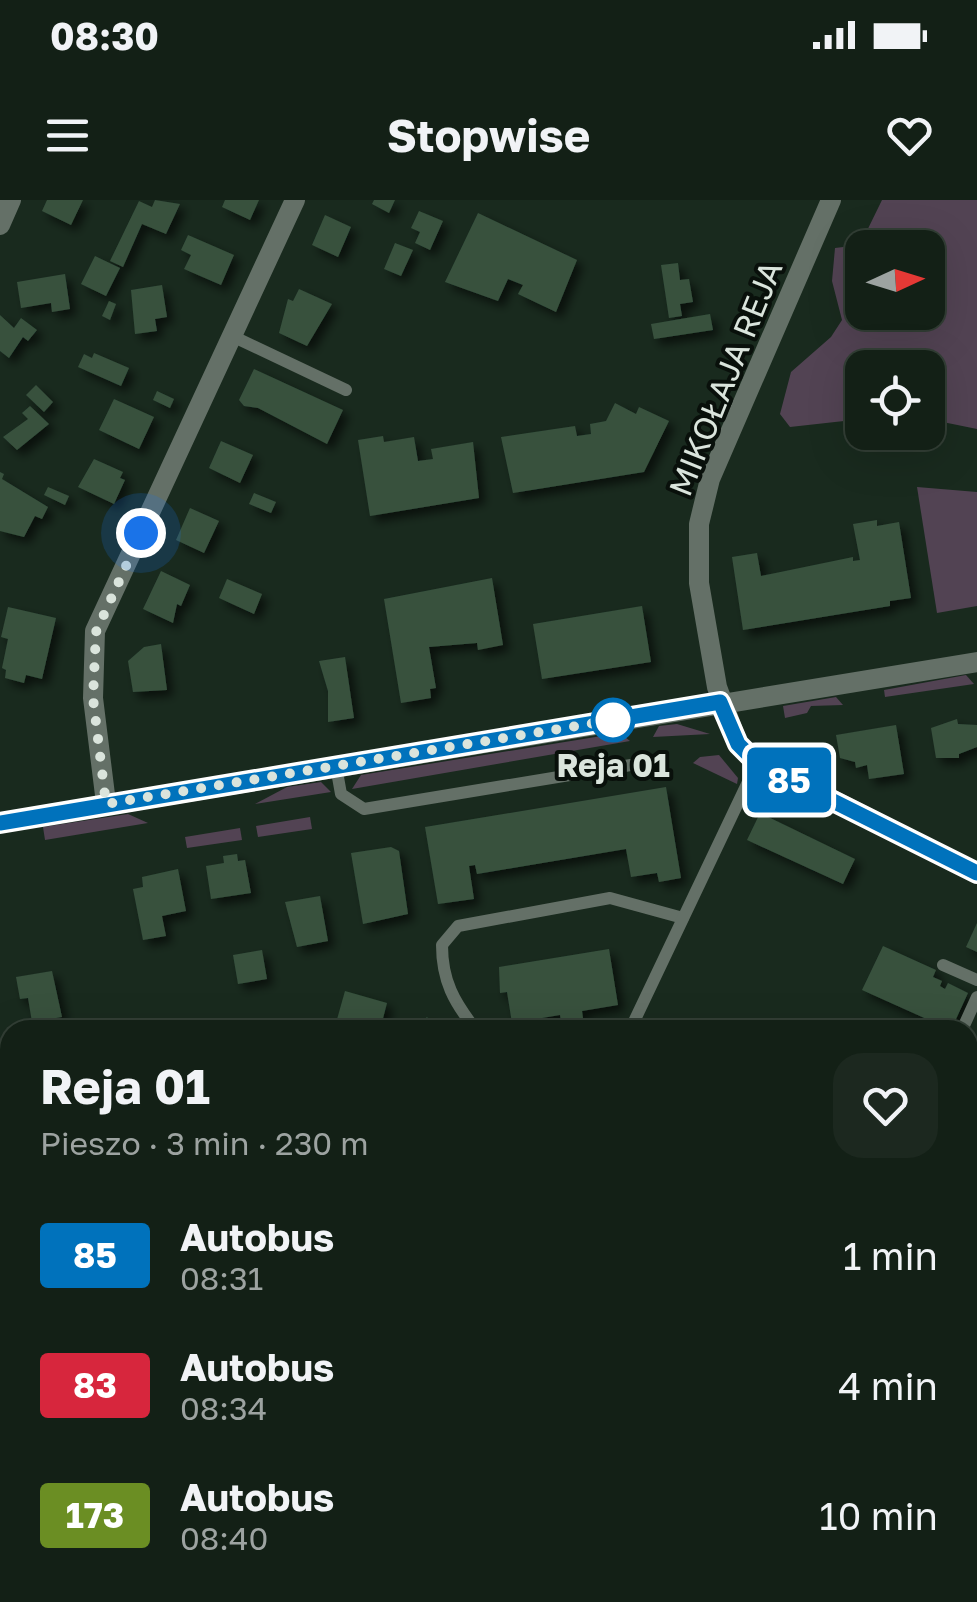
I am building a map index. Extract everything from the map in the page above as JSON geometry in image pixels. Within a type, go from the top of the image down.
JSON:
[{"type":"street","points":[[0,225],[12,200]]},
{"type":"street","points":[[106,804],[93,698],[96,632],[295,200]]},
{"type":"street","name":"MIKOŁAJA REJA","points":[[757,763],[738,744],[720,702],[699,583],[701,509],[830,200]]},
{"type":"street","points":[[0,823],[977,662]]},
{"type":"street","points":[[757,763],[977,873]]},
{"type":"lane","points":[[232,336],[346,390]]},
{"type":"lane","points":[[336,766],[341,794],[364,809],[648,762]]},
{"type":"lane","points":[[635,1020],[757,763]]},
{"type":"lane","points":[[468,1020],[452,1000],[442,970],[442,945],[458,926],[610,898],[683,918]]},
{"type":"lane","points":[[944,965],[977,980]]},
{"type":"lane","points":[[967,1020],[977,997]]},
{"type":"shaded area","points":[[882,200],[977,200],[977,429],[945,422],[945,350],[845,350],[845,421],[790,427],[780,414],[791,372],[831,337],[842,320],[832,281],[835,248],[845,247],[845,330],[945,330],[945,230],[867,230]]},
{"type":"shaded area","points":[[917,487],[977,492],[977,606],[937,613]]},
{"type":"shaded area","points":[[966,675],[974,684],[885,697],[884,690]]},
{"type":"shaded area","points":[[836,697],[843,705],[811,706],[807,713],[785,718],[783,706]]},
{"type":"shaded area","points":[[677,724],[710,734],[653,737],[659,726]]},
{"type":"shaded area","points":[[620,733],[630,741],[352,789],[361,775]]},
{"type":"shaded area","points":[[719,755],[738,778],[737,784],[693,763],[700,757]]},
{"type":"shaded area","points":[[321,782],[331,792],[255,804],[287,787]]},
{"type":"shaded area","points":[[128,814],[148,823],[45,840],[43,827]]},
{"type":"shaded area","points":[[310,817],[312,829],[258,837],[256,826]]},
{"type":"shaded area","points":[[240,828],[242,840],[187,848],[185,837]]},
{"type":"building","points":[[47,200],[83,200],[71,225],[42,211]]},
{"type":"building","points":[[155,200],[180,204],[166,234],[142,224],[123,267],[110,261],[139,201],[152,207]]},
{"type":"building","points":[[225,200],[259,200],[250,220],[222,207]]},
{"type":"building","points":[[374,200],[395,200],[389,213],[372,204]]},
{"type":"building","points":[[419,211],[443,221],[430,250],[415,243],[420,232],[411,228]]},
{"type":"building","points":[[478,213],[577,260],[556,312],[518,294],[523,285],[508,279],[498,301],[445,282]]},
{"type":"building","points":[[325,215],[351,227],[338,257],[312,245]]},
{"type":"building","points":[[188,235],[234,255],[221,285],[184,269],[191,255],[181,250]]},
{"type":"building","points":[[395,243],[413,250],[401,276],[384,269]]},
{"type":"building","points":[[95,256],[120,268],[106,296],[81,284]]},
{"type":"building","points":[[678,263],[680,280],[689,279],[693,302],[680,304],[682,316],[669,318],[661,265]]},
{"type":"building","points":[[65,274],[70,309],[52,312],[51,303],[21,308],[17,282]]},
{"type":"building","points":[[162,285],[167,317],[155,319],[157,331],[135,334],[131,290]]},
{"type":"building","points":[[299,289],[332,304],[307,346],[279,333],[288,299],[293,301]]},
{"type":"building","points":[[109,301],[116,304],[110,320],[102,316]]},
{"type":"building","points":[[710,314],[713,330],[654,339],[651,324]]},
{"type":"building","points":[[0,315],[14,328],[21,318],[37,330],[28,341],[23,337],[9,358],[0,351]]},
{"type":"building","points":[[94,353],[129,368],[121,386],[78,367],[84,354],[92,358]]},
{"type":"building","points":[[254,369],[343,410],[327,444],[258,408],[244,406],[239,400]]},
{"type":"building","points":[[36,385],[53,402],[44,412],[26,395]]},
{"type":"building","points":[[157,391],[174,399],[170,408],[153,400]]},
{"type":"building","points":[[114,399],[154,417],[139,449],[99,430]]},
{"type":"building","points":[[615,403],[636,414],[639,407],[669,421],[644,472],[513,493],[501,437],[575,426],[577,436],[591,434],[590,424],[606,421]]},
{"type":"building","points":[[30,406],[49,424],[17,450],[3,437],[28,419],[22,413]]},
{"type":"building","points":[[383,436],[384,442],[414,437],[418,461],[433,459],[431,449],[473,442],[479,498],[370,516],[358,440]]},
{"type":"building","points":[[221,441],[253,455],[240,483],[209,468]]},
{"type":"building","points":[[94,459],[123,472],[120,478],[125,480],[114,504],[78,487]]},
{"type":"building","points":[[0,472],[4,474],[2,479],[48,507],[42,519],[35,516],[24,537],[0,531]]},
{"type":"building","points":[[48,487],[69,496],[65,505],[44,495]]},
{"type":"building","points":[[254,493],[276,502],[271,513],[249,504]]},
{"type":"building","points":[[190,508],[219,521],[204,553],[176,540]]},
{"type":"building","points":[[877,520],[877,526],[899,522],[911,598],[890,601],[890,606],[743,630],[732,557],[757,553],[761,576],[853,557],[853,561],[860,560],[853,524]]},
{"type":"building","points":[[161,571],[190,585],[181,606],[177,604],[173,623],[143,609]]},
{"type":"building","points":[[492,578],[503,645],[478,650],[477,643],[429,647],[436,688],[430,689],[431,698],[401,703],[384,599]]},
{"type":"building","points":[[227,579],[262,594],[254,614],[219,598]]},
{"type":"building","points":[[642,606],[651,662],[542,679],[533,624]]},
{"type":"building","points":[[8,607],[56,618],[42,679],[26,675],[24,683],[5,678],[6,670],[2,668],[8,639],[1,637]]},
{"type":"building","points":[[161,644],[167,690],[133,692],[128,661],[144,647]]},
{"type":"building","points":[[345,657],[354,718],[328,722],[328,691],[319,661]]},
{"type":"building","points":[[957,719],[958,724],[977,725],[977,747],[959,754],[959,758],[936,758],[931,728]]},
{"type":"building","points":[[896,725],[904,774],[869,779],[867,765],[856,768],[855,762],[840,758],[836,735]]},
{"type":"building","points":[[666,787],[681,878],[659,882],[657,873],[631,877],[626,849],[477,874],[475,865],[469,866],[474,899],[438,904],[425,827]]},
{"type":"building","points":[[760,813],[855,859],[843,884],[747,840]]},
{"type":"building","points":[[391,847],[399,851],[408,914],[363,924],[351,853]]},
{"type":"building","points":[[237,854],[238,861],[245,860],[251,893],[211,899],[206,866],[224,863],[223,856]]},
{"type":"building","points":[[178,869],[186,911],[162,916],[166,936],[143,940],[133,889],[143,887],[142,877]]},
{"type":"building","points":[[320,896],[328,941],[297,947],[285,902]]},
{"type":"building","points":[[977,923],[977,952],[966,947]]},
{"type":"building","points":[[883,946],[936,970],[933,977],[942,981],[940,986],[945,989],[948,983],[968,993],[956,1020],[929,1020],[862,990]]},
{"type":"building","points":[[609,949],[618,1005],[582,1011],[583,1018],[572,1020],[561,1020],[560,1015],[512,1020],[507,992],[500,993],[499,967]]},
{"type":"building","points":[[262,950],[267,979],[238,984],[233,955]]},
{"type":"building","points":[[52,971],[62,1017],[32,1020],[28,998],[20,999],[16,977]]},
{"type":"building","points":[[345,991],[387,1003],[383,1020],[337,1020]]},
{"type":"bus line","name":"85","points":[[0,823],[720,702],[738,744],[757,763],[977,873]]},
{"type":"place","name":"Reja 01","points":[[613,720]]},
{"type":"route","points":[[141,533],[96,632],[93,698],[106,804],[613,720]]}]
